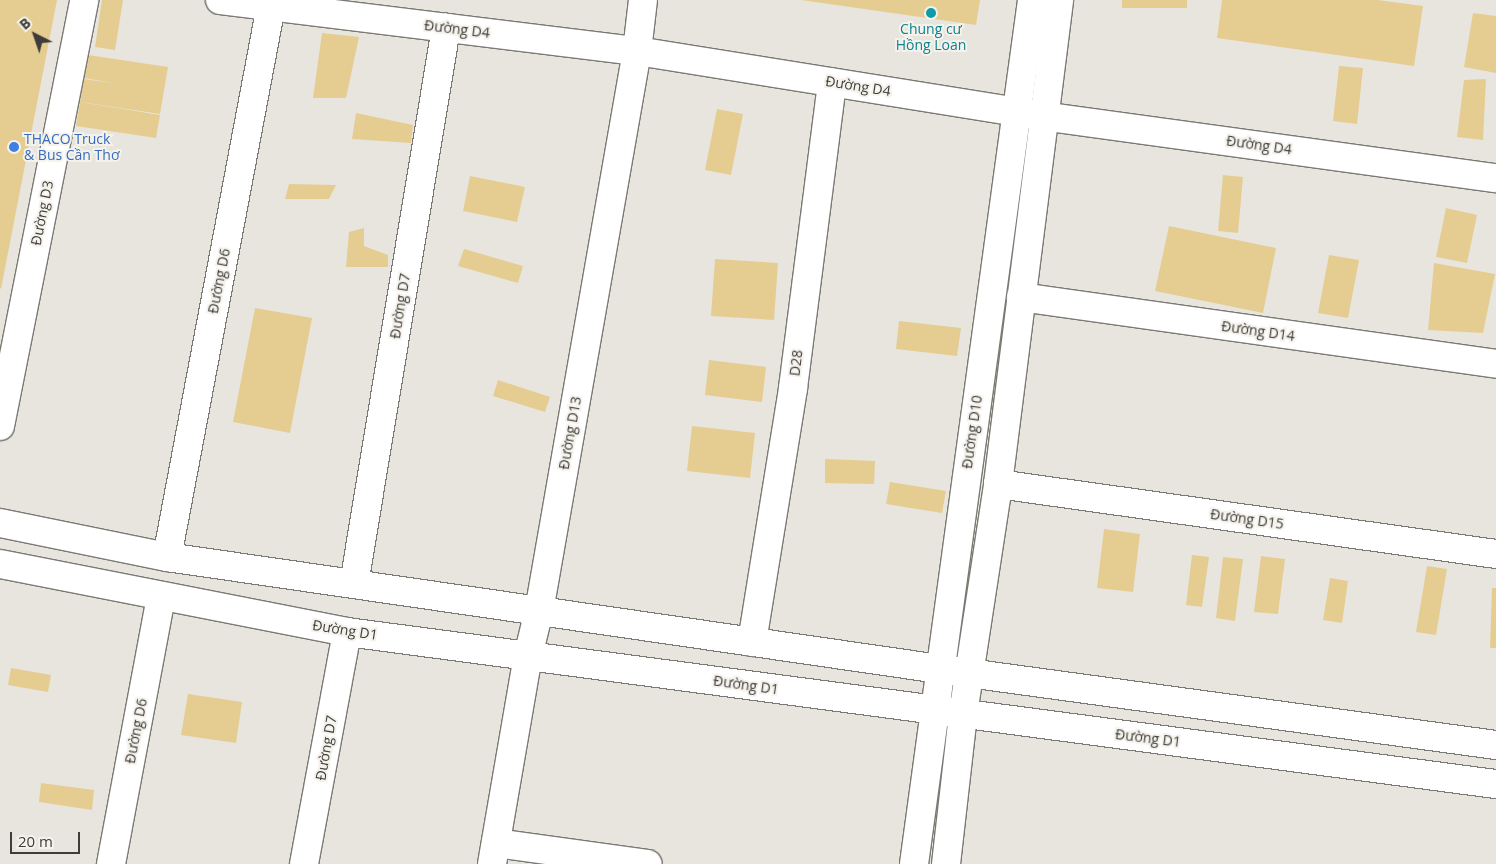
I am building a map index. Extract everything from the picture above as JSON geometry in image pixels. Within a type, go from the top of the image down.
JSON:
[{"type":"street","name":"Đường D3","points":[[0,426],[84,0]]},
{"type":"street","name":"Đường D4","points":[[220,0],[637,51],[1030,114],[1496,178]]},
{"type":"street","name":"Đường D13","points":[[494,853],[528,656],[539,611],[637,51],[643,0]]},
{"type":"street","name":"Đường D10","points":[[946,864],[963,714],[998,484],[1021,297],[1030,114],[1032,0]]},
{"type":"street","name":"Đường D10","points":[[914,864],[939,669],[1030,114],[1059,0]]},
{"type":"street","name":"Đường D6","points":[[167,557],[271,6]]},
{"type":"street","name":"Đường D7","points":[[354,584],[446,28]]},
{"type":"street","name":"D28","points":[[752,642],[793,388],[832,82]]},
{"type":"street","name":"Đường D14","points":[[1021,297],[1496,364]]},
{"type":"street","name":"Đường D15","points":[[998,484],[1496,554]]},
{"type":"street","points":[[0,523],[167,557],[939,669],[1496,745]]},
{"type":"street","name":"Đường D1","points":[[0,564],[161,598],[347,632],[1496,784]]},
{"type":"street","name":"Đường D6","points":[[110,864],[161,598]]},
{"type":"street","name":"Đường D7","points":[[304,864],[347,632]]},
{"type":"street","points":[[494,853],[648,864]]},
{"type":"building","name":"THACO Truck & Bus Cần Thơ","points":[[0,0],[57,0],[1,289],[0,288]]},
{"type":"building","points":[[102,0],[123,0],[115,50],[95,47]]},
{"type":"building","name":"Chung cư Hồng Loan","points":[[801,0],[980,0],[976,25]]},
{"type":"building","points":[[1122,0],[1187,0],[1187,8],[1122,8]]},
{"type":"building","points":[[1222,0],[1378,0],[1423,6],[1414,66],[1217,38]]},
{"type":"building","points":[[1473,13],[1496,16],[1496,73],[1464,67]]},
{"type":"building","points":[[322,33],[359,37],[346,98],[313,98]]},
{"type":"building","points":[[88,55],[168,67],[160,114],[80,102],[84,79],[119,84],[84,78]]},
{"type":"building","points":[[1339,66],[1363,68],[1357,124],[1333,121]]},
{"type":"building","points":[[1486,79],[1483,140],[1457,137],[1464,80]]},
{"type":"building","points":[[80,102],[160,115],[156,138],[76,126]]},
{"type":"building","points":[[717,109],[743,114],[731,175],[705,170]]},
{"type":"building","points":[[356,113],[413,125],[411,143],[352,139]]},
{"type":"building","points":[[1223,175],[1243,177],[1238,233],[1218,231]]},
{"type":"building","points":[[470,176],[525,187],[517,222],[463,211]]},
{"type":"building","points":[[289,184],[336,185],[329,199],[285,199]]},
{"type":"building","points":[[1446,208],[1477,215],[1467,263],[1436,257]]},
{"type":"building","points":[[1169,226],[1276,248],[1263,313],[1155,291]]},
{"type":"building","points":[[364,228],[364,246],[388,255],[388,267],[346,267],[349,232]]},
{"type":"building","points":[[464,249],[523,266],[518,283],[458,266]]},
{"type":"building","points":[[1329,255],[1359,260],[1348,318],[1318,313]]},
{"type":"building","points":[[715,259],[778,263],[774,320],[711,316]]},
{"type":"building","points":[[1434,263],[1495,274],[1483,333],[1428,330]]},
{"type":"building","points":[[255,308],[312,318],[290,433],[233,422]]},
{"type":"building","points":[[899,321],[961,328],[957,356],[896,349]]},
{"type":"building","points":[[709,360],[766,367],[762,402],[705,395]]},
{"type":"building","points":[[498,380],[550,397],[545,412],[493,396]]},
{"type":"building","points":[[692,426],[755,433],[750,478],[687,471]]},
{"type":"building","points":[[825,459],[875,461],[874,484],[825,483]]},
{"type":"building","points":[[890,482],[946,491],[942,513],[886,504]]},
{"type":"building","points":[[1104,529],[1140,534],[1133,592],[1097,588]]},
{"type":"building","points":[[1192,555],[1209,557],[1202,607],[1186,605]]},
{"type":"building","points":[[1261,556],[1285,559],[1278,614],[1254,612]]},
{"type":"building","points":[[1223,557],[1243,559],[1235,621],[1216,618]]},
{"type":"building","points":[[1427,566],[1447,569],[1436,635],[1416,632]]},
{"type":"building","points":[[1330,578],[1348,581],[1342,623],[1323,620]]},
{"type":"building","points":[[1492,588],[1496,588],[1496,648],[1490,648]]},
{"type":"building","points":[[11,668],[51,675],[48,692],[8,685]]},
{"type":"building","points":[[188,694],[242,702],[236,743],[181,735]]},
{"type":"building","points":[[41,783],[94,790],[92,810],[39,802]]},
{"type":"place","name":"Chung cư Hồng Loan","points":[[931,13]]},
{"type":"place","name":"THACO Truck & Bus Cần Thơ","points":[[14,147]]}]
